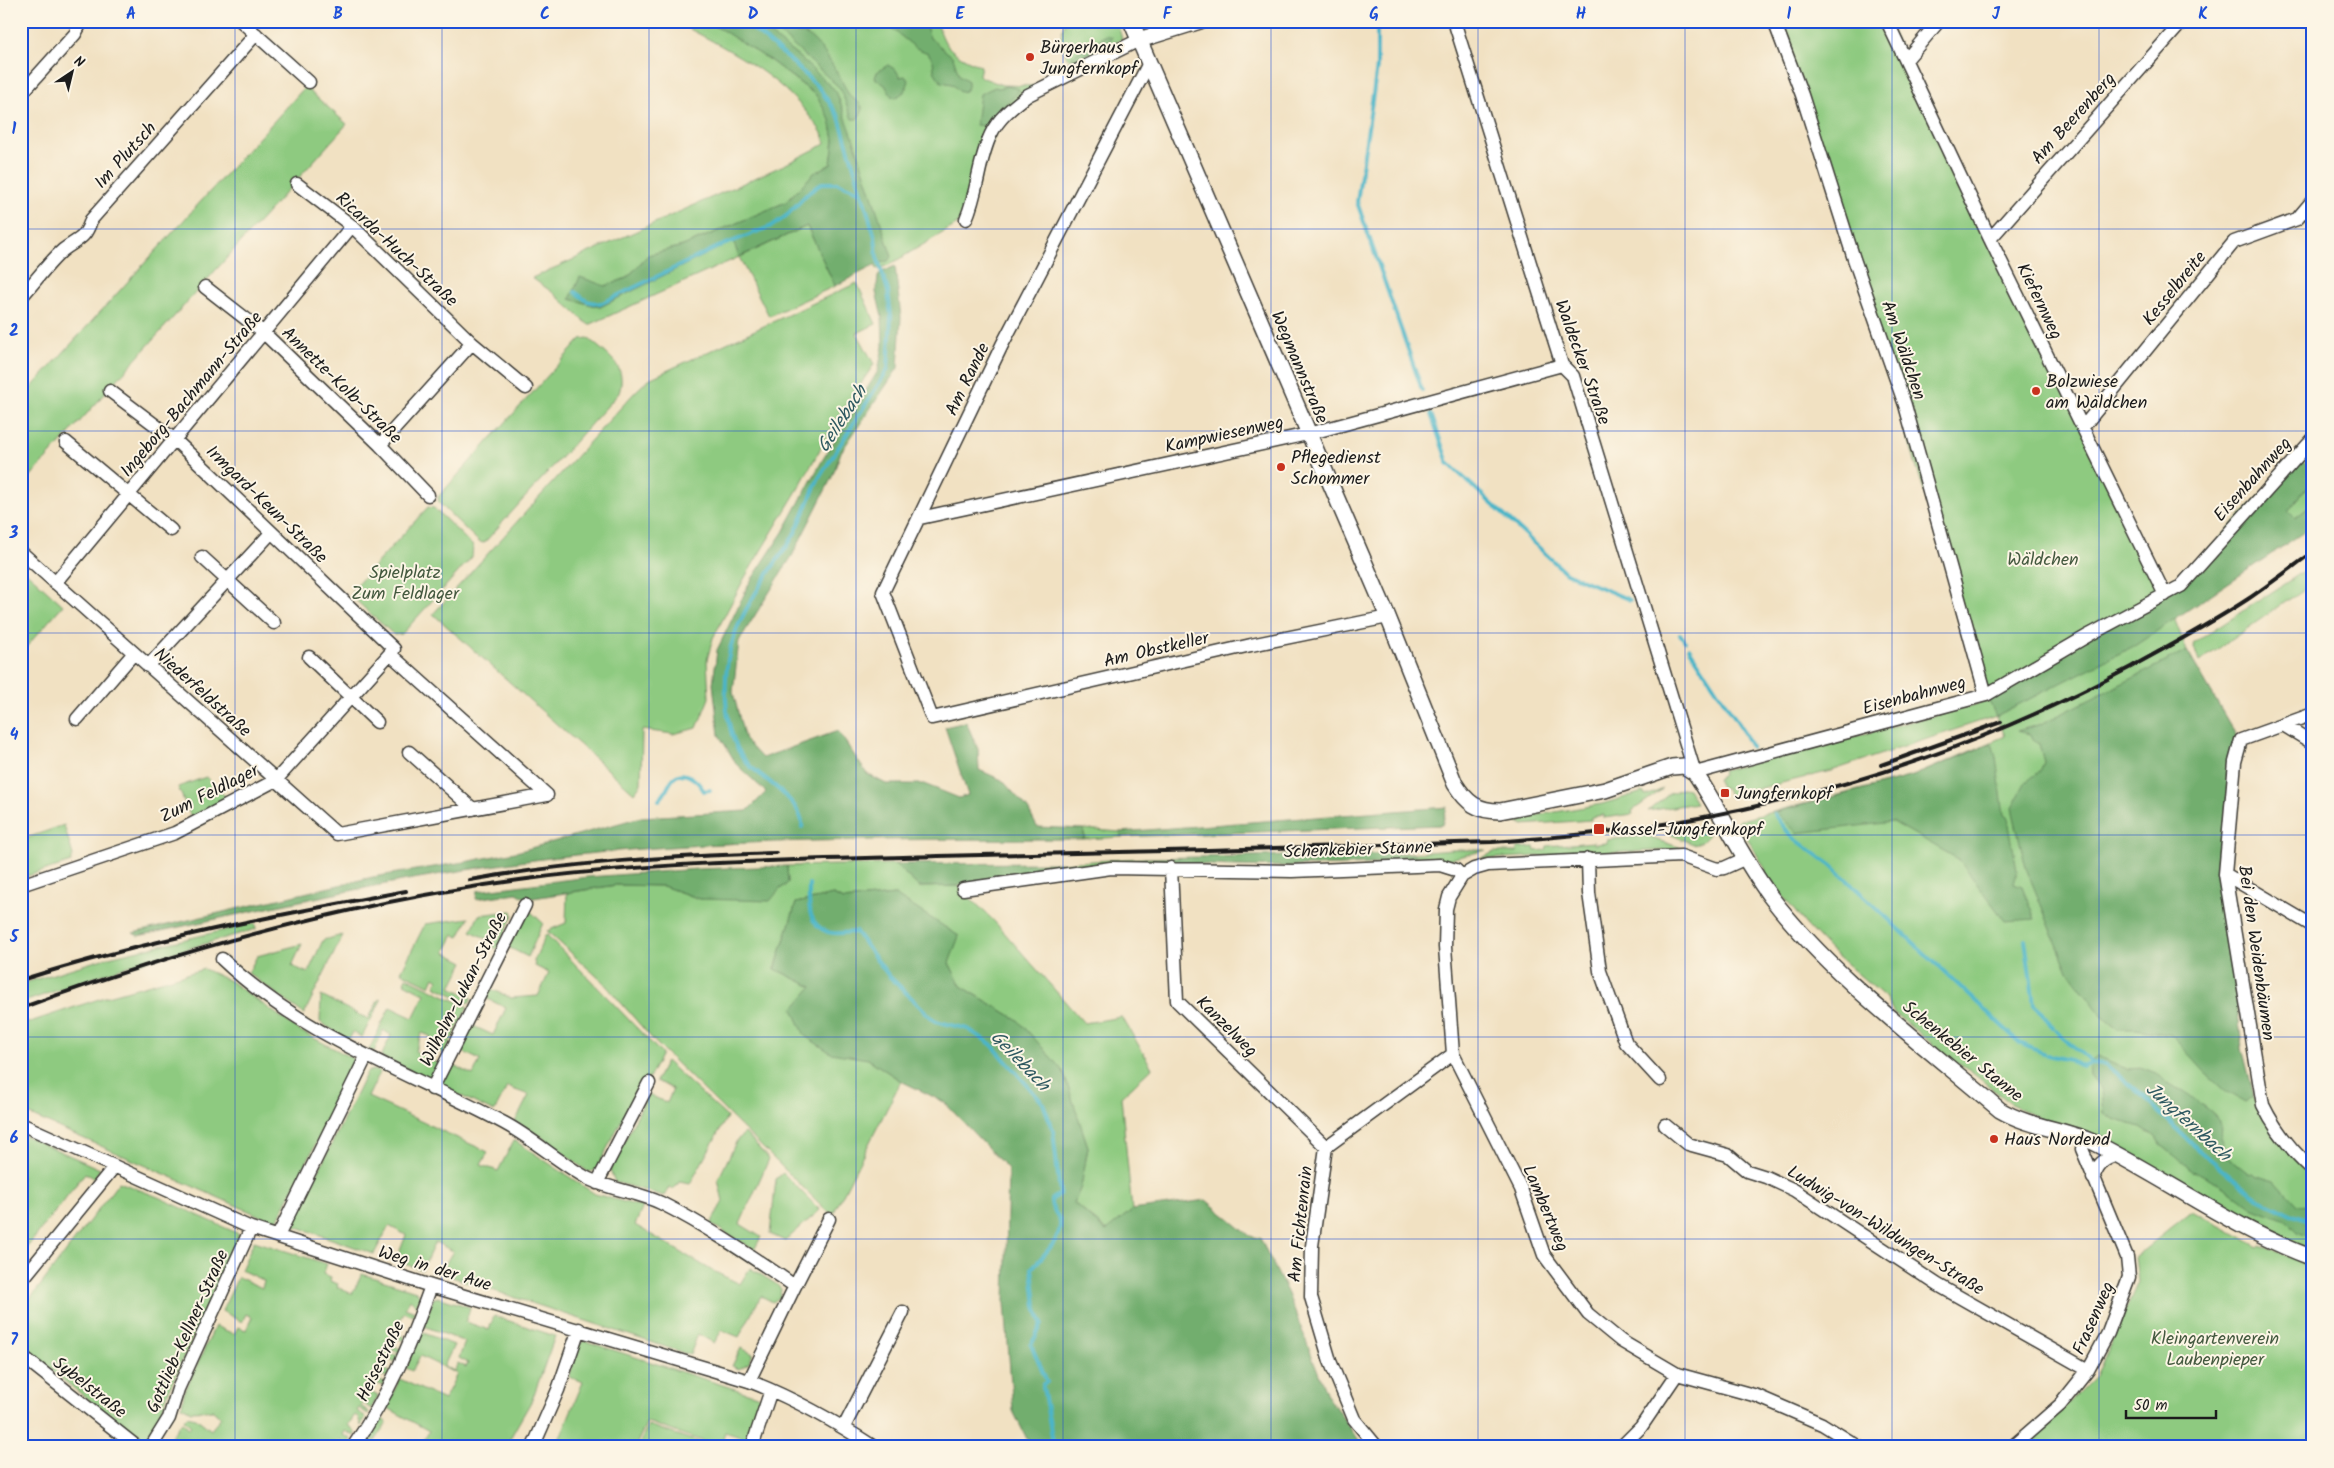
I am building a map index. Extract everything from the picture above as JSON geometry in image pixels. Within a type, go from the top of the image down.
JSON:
[{"type":"street","points":[[21,94],[75,34],[82,21]]},
{"type":"street","points":[[241,21],[309,82]]},
{"type":"street","name":"Wegmannstraße","points":[[1131,21],[1388,617],[1455,784],[1464,798],[1474,807],[1487,811],[1500,811],[1605,790],[1672,766],[1684,766],[1695,773]]},
{"type":"street","points":[[966,219],[972,206],[991,134],[1012,107],[1028,95],[1139,40],[1200,21]]},
{"type":"street","name":"Waldecker Straße","points":[[1454,21],[1562,365],[1573,376],[1695,773]]},
{"type":"street","name":"Am Wäldchen","points":[[1774,21],[1802,95],[1854,259],[1905,405],[1986,695]]},
{"type":"street","name":"Kiefernweg","points":[[1887,21],[1990,239],[2165,595]]},
{"type":"street","points":[[1906,60],[1939,21]]},
{"type":"street","name":"Am Beerenberg","points":[[1990,239],[2183,21]]},
{"type":"street","name":"Im Plutsch","points":[[21,297],[64,250],[76,243],[88,229],[91,220],[256,34]]},
{"type":"street","name":"Am Rande","points":[[932,718],[883,592],[1002,345],[1149,63]]},
{"type":"street","name":"Ricarda-Huch-Straße","points":[[297,184],[352,226],[472,343],[526,388]]},
{"type":"street","name":"Kesselbreite","points":[[2083,427],[2234,242],[2297,219],[2313,200]]},
{"type":"street","name":"Ingeborg-Bachmann-Straße","points":[[56,583],[352,226]]},
{"type":"street","name":"Annette-Kolb-Straße","points":[[205,287],[264,333],[380,445],[428,495]]},
{"type":"street","points":[[380,445],[472,343]]},
{"type":"street","name":"Kampwiesenweg","points":[[920,518],[1308,434],[1562,365]]},
{"type":"street","name":"Irmgard-Keun-Straße","points":[[110,391],[175,440],[392,651],[547,795]]},
{"type":"street","name":"Eisenbahnweg","points":[[1695,773],[1986,695],[2089,634],[2181,586],[2313,439]]},
{"type":"street","points":[[66,442],[170,530]]},
{"type":"street","points":[[148,666],[271,533]]},
{"type":"street","name":"Niederfeldstraße","points":[[21,552],[337,834],[547,795]]},
{"type":"street","points":[[202,557],[274,623]]},
{"type":"street","name":"Am Obstkeller","points":[[932,718],[1388,617]]},
{"type":"street","name":"Zum Feldlager","points":[[21,885],[175,834],[276,780],[392,651]]},
{"type":"street","points":[[77,719],[134,653]]},
{"type":"street","points":[[309,657],[377,722]]},
{"type":"street","name":"Bei den Weidenbäumen","points":[[2313,714],[2241,740],[2235,762],[2225,874],[2263,1105],[2270,1120],[2288,1144],[2313,1170]]},
{"type":"street","points":[[2284,726],[2313,743]]},
{"type":"street","points":[[409,752],[472,809]]},
{"type":"street","name":"Schenkebier Stanne","points":[[1695,773],[1744,859],[1771,897],[1822,956],[2000,1110],[2028,1124],[2084,1138],[2117,1155],[2202,1205],[2279,1244],[2313,1258]]},
{"type":"street","points":[[1462,876],[1474,868],[1488,865],[1681,856],[1717,869],[1744,859]]},
{"type":"street","points":[[1588,859],[1589,893],[1600,971],[1626,1043],[1660,1080]]},
{"type":"street","name":"Schenkebier Stanne","points":[[963,889],[1112,868],[1292,871],[1440,865],[1456,870],[1462,876]]},
{"type":"street","name":"Kanzelweg","points":[[1171,868],[1177,1001],[1326,1147]]},
{"type":"street","points":[[2225,874],[2313,926]]},
{"type":"street","name":"Lambertweg","points":[[1462,876],[1449,897],[1446,909],[1445,947],[1453,1054],[1521,1190],[1544,1255],[1588,1314],[1621,1341],[1677,1374],[1756,1396],[1822,1424],[1859,1447]]},
{"type":"street","name":"Wilhelm-Lukan-Straße","points":[[432,1089],[525,905]]},
{"type":"street","name":"Wilhelm-Lukan-Straße","points":[[222,959],[244,980],[300,1020],[366,1058],[504,1123],[541,1145],[572,1170],[597,1183],[659,1202],[795,1286]]},
{"type":"street","name":"Am Fichtenrain","points":[[1377,1447],[1354,1419],[1330,1361],[1310,1297],[1312,1246],[1326,1147],[1453,1054]]},
{"type":"street","points":[[278,1236],[366,1058]]},
{"type":"street","points":[[597,1183],[649,1083]]},
{"type":"street","name":"Weg in der Aue","points":[[21,1124],[251,1228],[431,1286],[749,1381],[772,1390],[844,1427],[874,1447]]},
{"type":"street","name":"Ludwig-von-Wildungen-Straße","points":[[1665,1125],[1688,1144],[1728,1155],[1747,1171],[1766,1177],[1794,1190],[1938,1285],[2088,1370]]},
{"type":"street","name":"Frasenweg","points":[[2012,1447],[2060,1405],[2088,1370],[2108,1333],[2130,1277],[2127,1257],[2082,1149],[2084,1138]]},
{"type":"street","points":[[2093,1178],[2097,1166],[2104,1159],[2117,1155]]},
{"type":"street","points":[[21,1281],[114,1166]]},
{"type":"street","points":[[749,1381],[829,1219]]},
{"type":"street","name":"Gottlieb-Kellner-Straße","points":[[151,1447],[169,1418],[178,1390],[251,1228]]},
{"type":"street","name":"Heisestraße","points":[[352,1447],[391,1385],[410,1344],[431,1286]]},
{"type":"street","points":[[844,1427],[903,1312]]},
{"type":"street","points":[[533,1447],[558,1390],[579,1329]]},
{"type":"street","name":"Sybelstraße","points":[[21,1355],[137,1447]]},
{"type":"street","points":[[1621,1447],[1641,1427],[1677,1374]]},
{"type":"street","points":[[752,1447],[772,1390]]},
{"type":"green space","points":[[674,21],[704,21],[722,29],[771,61],[813,93],[731,21],[933,21],[945,42],[954,52],[981,66],[979,75],[981,77],[1002,85],[1035,86],[1000,120],[966,219],[889,265],[877,269],[861,231],[832,129],[834,139],[831,164],[814,173],[786,202],[683,246],[648,255],[627,278],[570,299],[600,307],[733,241],[740,257],[807,226],[835,286],[769,316],[739,257],[589,325],[552,292],[532,278],[786,164],[825,144],[821,132],[800,104],[784,89],[750,63]]},
{"type":"green space","points":[[704,21],[753,21],[800,58],[836,91],[892,257],[888,261],[835,286],[807,226],[739,257],[733,241],[600,307],[570,299],[580,277],[605,286],[627,278],[648,255],[683,246],[786,202],[814,173],[831,164],[834,140],[830,120],[816,95],[771,61]]},
{"type":"green space","points":[[766,21],[790,23],[794,32],[808,36],[819,46],[831,62],[848,93],[862,106],[862,112],[857,119],[852,119],[840,88]]},
{"type":"green space","points":[[882,21],[921,21],[926,26],[930,38],[953,57],[959,75],[968,81],[968,87],[965,91],[960,92],[952,84],[941,82],[934,71],[933,60],[928,53],[916,48]]},
{"type":"green space","points":[[1065,21],[1117,21],[1122,39],[1073,63],[1064,52],[1061,44],[1061,34]]},
{"type":"green space","name":"Wäldchen","points":[[1774,21],[1887,21],[2165,595],[2187,651],[2237,737],[2222,874],[2242,1048],[2257,1105],[2300,1165],[2313,1176],[2313,1253],[2243,1221],[2087,1132],[2039,1118],[2013,1105],[1970,1071],[1952,1060],[1894,1013],[1885,997],[1829,949],[1807,926],[1763,872],[1766,870],[1737,821],[1913,776],[2005,736],[1996,716],[1831,771],[1753,790],[1753,793],[1730,797],[1725,788],[1722,789],[1717,779],[1723,775],[1722,771],[1989,701],[1802,96]]},
{"type":"green space","points":[[1106,35],[1112,37],[1108,44],[1076,60],[1073,59],[1072,56]]},
{"type":"green space","points":[[888,65],[896,70],[900,77],[905,76],[909,81],[905,91],[896,98],[892,97],[885,85],[875,78],[877,72]]},
{"type":"green space","points":[[1008,86],[1019,89],[1019,91],[991,122],[984,126],[976,125],[980,94],[995,87]]},
{"type":"green space","points":[[305,87],[347,124],[21,487],[21,399]]},
{"type":"green space","points":[[895,266],[901,317],[898,368],[841,452],[832,477],[792,556],[739,641],[733,692],[745,740],[762,758],[838,731],[867,774],[886,784],[924,784],[959,798],[968,795],[945,727],[966,722],[978,749],[979,770],[1002,780],[1028,809],[1037,827],[1084,829],[1084,839],[766,842],[639,849],[576,855],[410,879],[138,936],[133,933],[373,877],[520,851],[641,817],[747,811],[766,792],[737,765],[719,735],[713,684],[717,650],[750,582],[783,532],[823,459],[878,371],[883,346],[882,317],[876,292],[878,277],[880,273]]},
{"type":"green space","points":[[857,283],[876,324],[857,333],[874,364],[834,424],[798,489],[744,579],[713,638],[707,660],[709,698],[697,728],[673,734],[642,730],[641,784],[634,793],[433,614],[635,392],[649,379]]},
{"type":"green space","points":[[588,338],[609,356],[618,368],[621,375],[619,393],[484,543],[479,542],[439,503],[438,497],[581,339]]},
{"type":"green space","points":[[2297,457],[2313,470],[2313,480],[2288,511],[2295,518],[2313,504],[2313,526],[2136,645],[1996,716],[1986,695],[2165,595]]},
{"type":"green space","points":[[2313,480],[2313,504],[2295,519],[2288,511]]},
{"type":"green space","name":"Spielplatz Zum Feldlager","points":[[428,507],[434,508],[473,546],[472,557],[402,634],[394,635],[351,596],[353,589]]},
{"type":"green space","points":[[2313,565],[2313,583],[2199,662],[2193,644]]},
{"type":"green space","points":[[21,567],[63,605],[21,653]]},
{"type":"green space","points":[[2187,651],[2237,737],[2222,874],[2242,1048],[2254,1096],[2245,1102],[2226,1091],[2205,1072],[2171,1035],[2136,1029],[2117,1029],[2103,1017],[2067,969],[2026,868],[2012,808],[2026,782],[2040,771],[2044,762],[2039,744],[2033,739],[2031,734],[2017,731],[2041,724]]},
{"type":"green space","points":[[1992,743],[1996,757],[2004,815],[2008,818],[2017,871],[2014,883],[2022,886],[2035,919],[2005,921],[1958,859],[1893,822],[1797,833],[1776,812],[1913,776]]},
{"type":"green space","points":[[206,777],[229,800],[191,817],[178,787]]},
{"type":"green space","points":[[1683,788],[1688,789],[1696,803],[1648,811],[1669,794]]},
{"type":"green space","points":[[1663,789],[1632,811],[1633,814],[1604,818],[1604,815],[1591,817],[1591,820],[1522,825],[1522,823],[1497,822],[1602,804],[1643,792],[1646,796]]},
{"type":"green space","points":[[1447,807],[1442,825],[1122,837],[1120,832]]},
{"type":"green space","points":[[64,825],[73,855],[71,862],[21,878],[21,840]]},
{"type":"green space","points":[[1704,826],[1709,835],[1702,842],[1693,844],[1667,833]]},
{"type":"green space","points":[[1084,829],[1120,832],[1122,837],[1084,839]]},
{"type":"green space","points":[[1651,835],[1651,838],[1691,851],[1690,854],[1675,850],[1480,859],[1494,852],[1517,852],[1517,848],[1534,847],[1535,851],[1546,850],[1547,846],[1594,842],[1594,844],[1607,843],[1607,840]]},
{"type":"green space","points":[[1486,850],[1438,862],[1410,863],[1415,858],[1414,853]]},
{"type":"green space","points":[[1414,853],[1415,858],[1410,863],[1310,866],[1210,865],[1144,858]]},
{"type":"green space","points":[[1144,858],[1175,863],[1071,870],[1060,863]]},
{"type":"green space","points":[[1060,863],[1071,870],[958,886],[919,887],[895,864]]},
{"type":"green space","points":[[895,864],[919,887],[958,886],[994,921],[1084,1023],[1122,1017],[1152,1068],[1121,1097],[1132,1210],[1107,1231],[1074,1203],[1081,1186],[1088,1147],[1075,1110],[1018,1020],[961,986],[949,963],[895,895],[843,900],[833,895],[796,903],[775,969],[813,987],[868,1059],[901,1081],[833,1214],[826,1210],[655,1042],[603,982],[547,931],[566,923],[567,893],[616,885],[663,886],[700,899],[779,890],[788,883],[787,866]]},
{"type":"green space","points":[[787,866],[788,883],[770,901],[700,899],[663,886],[616,885],[527,899],[517,893],[476,899],[477,891],[588,877],[698,869]]},
{"type":"green space","points":[[833,895],[843,900],[895,895],[959,936],[949,963],[961,986],[1018,1020],[1063,1071],[1088,1147],[1081,1187],[1074,1203],[1106,1231],[1132,1210],[1206,1200],[1250,1236],[1260,1238],[1288,1294],[1327,1395],[1363,1447],[1031,1447],[1013,1411],[1005,1303],[1008,1169],[944,1102],[901,1081],[868,1059],[831,1053],[805,1036],[793,1009],[812,987],[775,969],[796,903]]},
{"type":"green space","points":[[512,911],[513,915],[497,949],[491,946],[493,942],[471,931],[479,915]]},
{"type":"green space","points":[[525,912],[531,912],[543,923],[528,957],[508,947]]},
{"type":"green space","points":[[469,918],[459,937],[454,935],[445,952],[464,962],[451,987],[472,998],[469,1003],[435,986],[438,980],[434,977],[430,986],[401,972],[425,924]]},
{"type":"green space","points":[[255,923],[256,929],[121,968],[21,1003],[21,984],[109,957]]},
{"type":"green space","points":[[546,934],[662,1054],[647,1082],[642,1081],[596,1170],[588,1172],[543,1138],[515,1122],[529,1095],[507,1087],[494,1112],[443,1087],[441,1084],[450,1064],[473,1075],[480,1060],[459,1050],[471,1025],[493,1035],[506,1008],[484,997],[489,988],[511,998],[538,996],[549,973],[535,966],[534,961]]},
{"type":"green space","points":[[343,935],[304,1014],[248,973],[257,956],[302,944],[292,966],[308,973],[323,940]]},
{"type":"green space","points":[[204,969],[230,981],[302,1032],[352,1058],[355,1066],[276,1223],[21,1111],[21,1025],[108,996]]},
{"type":"green space","points":[[406,977],[468,1007],[444,1054],[433,1048],[430,1036],[422,1033],[415,1051],[439,1064],[433,1077],[427,1078],[381,1057],[391,1035],[383,1030],[374,1052],[369,1050],[390,1007],[413,1018],[425,994],[404,983]]},
{"type":"green space","points":[[321,996],[368,1019],[379,999],[381,1000],[362,1037],[352,1032],[348,1040],[320,1022]]},
{"type":"green space","points":[[2098,1056],[2127,1069],[2143,1068],[2157,1073],[2167,1083],[2184,1091],[2214,1115],[2221,1124],[2220,1138],[2228,1157],[2248,1173],[2275,1181],[2297,1205],[2313,1206],[2313,1236],[2307,1236],[2298,1232],[2286,1220],[2254,1208],[2220,1184],[2191,1169],[2160,1144],[2156,1137],[2141,1127],[2114,1119],[2104,1113],[2102,1090],[2090,1075],[2089,1063]]},
{"type":"green space","points":[[666,1061],[727,1117],[690,1184],[679,1182],[674,1189],[669,1187],[664,1196],[615,1182],[610,1170],[648,1094],[667,1103],[673,1089],[656,1081]]},
{"type":"green space","points":[[374,1070],[380,1072],[368,1097],[488,1152],[481,1165],[498,1171],[514,1140],[595,1194],[643,1207],[635,1225],[711,1270],[740,1284],[750,1268],[776,1284],[781,1289],[780,1297],[773,1302],[761,1296],[739,1337],[722,1330],[714,1343],[698,1334],[690,1355],[440,1273],[453,1251],[435,1242],[422,1270],[396,1261],[406,1235],[389,1226],[374,1254],[292,1225],[367,1072]]},
{"type":"green space","points":[[745,1133],[769,1159],[740,1224],[761,1237],[754,1250],[711,1224],[723,1201],[718,1180],[737,1140]]},
{"type":"green space","points":[[21,1134],[100,1169],[94,1178],[85,1173],[21,1255]]},
{"type":"green space","points":[[783,1173],[820,1210],[785,1241],[770,1234],[776,1179]]},
{"type":"green space","points":[[119,1182],[158,1197],[239,1234],[169,1390],[160,1416],[146,1439],[140,1440],[21,1347],[21,1311]]},
{"type":"green space","name":"Kleingartenverein Laubenpieper","points":[[2192,1211],[2259,1247],[2261,1245],[2313,1267],[2313,1447],[2025,1447],[2096,1376],[2138,1282],[2135,1257]]},
{"type":"green space","points":[[254,1241],[327,1264],[323,1274],[331,1277],[330,1281],[338,1284],[337,1287],[352,1294],[362,1274],[416,1291],[420,1296],[417,1306],[410,1299],[405,1308],[415,1312],[413,1316],[404,1312],[395,1332],[405,1337],[404,1341],[393,1336],[389,1344],[401,1349],[400,1352],[391,1350],[390,1354],[398,1355],[395,1362],[387,1358],[382,1368],[390,1372],[388,1377],[378,1375],[375,1380],[385,1382],[383,1386],[374,1382],[369,1391],[378,1396],[371,1409],[363,1403],[361,1406],[369,1412],[368,1414],[359,1408],[357,1411],[366,1417],[361,1426],[358,1417],[355,1415],[348,1425],[354,1430],[355,1434],[354,1436],[345,1431],[343,1435],[351,1439],[347,1445],[339,1439],[334,1447],[163,1447],[182,1422],[189,1428],[191,1426],[184,1420],[187,1416],[196,1418],[211,1430],[221,1417],[213,1410],[191,1411],[182,1406],[184,1393],[215,1326],[234,1334],[238,1327],[246,1330],[252,1317],[246,1314],[242,1322],[222,1311],[238,1277],[262,1288],[264,1281],[241,1270]]},
{"type":"green space","points":[[437,1297],[470,1307],[466,1322],[489,1330],[494,1316],[555,1336],[532,1400],[505,1447],[419,1447],[429,1431],[386,1407],[400,1379],[444,1400],[457,1374],[420,1356],[412,1371],[406,1368],[421,1332],[454,1345],[444,1366],[454,1371],[458,1363],[466,1367],[468,1363],[459,1358],[465,1342],[424,1326],[433,1299]]},
{"type":"green space","points":[[585,1341],[760,1397],[747,1439],[725,1432],[720,1447],[647,1422],[635,1447],[556,1447],[583,1382],[569,1377],[579,1344]]},
{"type":"green space","points":[[741,1348],[753,1354],[749,1363],[739,1369],[732,1366]]},
{"type":"green space","points":[[380,1418],[387,1422],[372,1446],[365,1442]]},
{"type":"green space","points":[[648,1425],[713,1447],[638,1447]]},
{"type":"waterway","name":"Geilebach","points":[[743,21],[788,58],[820,89],[839,117],[875,237],[877,257],[888,291],[891,316],[888,369],[819,478],[789,543],[760,586],[741,619],[729,652],[726,670],[727,711],[734,741],[740,754],[750,766],[791,801],[801,818],[802,827]]},
{"type":"waterway","points":[[1377,21],[1377,67],[1357,202],[1422,390]]},
{"type":"waterway","points":[[575,292],[587,301],[600,304],[718,247],[772,226],[785,217],[808,193],[822,183],[838,183],[861,192]]},
{"type":"waterway","points":[[1431,414],[1448,463],[1566,573],[1630,600]]},
{"type":"waterway","points":[[1680,634],[1685,641]]},
{"type":"waterway","points":[[1689,648],[1741,727],[1751,747]]},
{"type":"waterway","points":[[659,800],[672,780],[681,774],[690,776],[704,791],[710,790]]},
{"type":"waterway","points":[[1774,814],[1791,836],[1831,865],[2020,1043],[2043,1053]]},
{"type":"waterway","name":"Geilebach","points":[[809,884],[810,912],[816,924],[831,933],[856,932],[889,976],[935,1021],[968,1029],[991,1044],[1043,1103],[1053,1130],[1060,1194],[1051,1200],[1060,1221],[1058,1235],[1051,1247],[1032,1268],[1036,1306],[1042,1324],[1031,1345],[1047,1382],[1043,1384]]},
{"type":"waterway","name":"Jungfernbach","points":[[2025,939],[2034,1005],[2042,1012],[2053,1028]]},
{"type":"waterway","name":"Jungfernbach","points":[[2056,1031],[2092,1063],[2105,1064],[2146,1099],[2191,1143],[2256,1197],[2293,1215],[2313,1222]]},
{"type":"waterway","points":[[2047,1055],[2070,1060],[2083,1067],[2092,1063]]},
{"type":"waterway","name":"Geilebach","points":[[1043,1387],[1054,1447]]},
{"type":"railway","points":[[21,1008],[147,965],[274,928],[403,899],[469,887],[585,872],[736,862],[1492,842],[1647,827],[1756,807],[1811,793],[1920,760],[2025,718],[2129,668],[2204,626],[2248,599],[2313,552]]},
{"type":"railway","points":[[1881,765],[2001,722]]},
{"type":"railway","points":[[470,880],[584,864],[776,853]]},
{"type":"railway","points":[[21,980],[164,941],[260,919],[406,891]]},
{"type":"place","name":"Bürgerhaus Jungfernkopf","points":[[1030,57]]},
{"type":"place","name":"Bolzwiese am Wäldchen","points":[[2036,391]]},
{"type":"place","name":"Pflegedienst Schommer","points":[[1281,467]]},
{"type":"place","name":"Jungfernkopf","points":[[1725,793]]},
{"type":"place","name":"Kassel-Jungfernkopf","points":[[1599,829]]},
{"type":"place","name":"Haus Nordend","points":[[1994,1139]]}]
